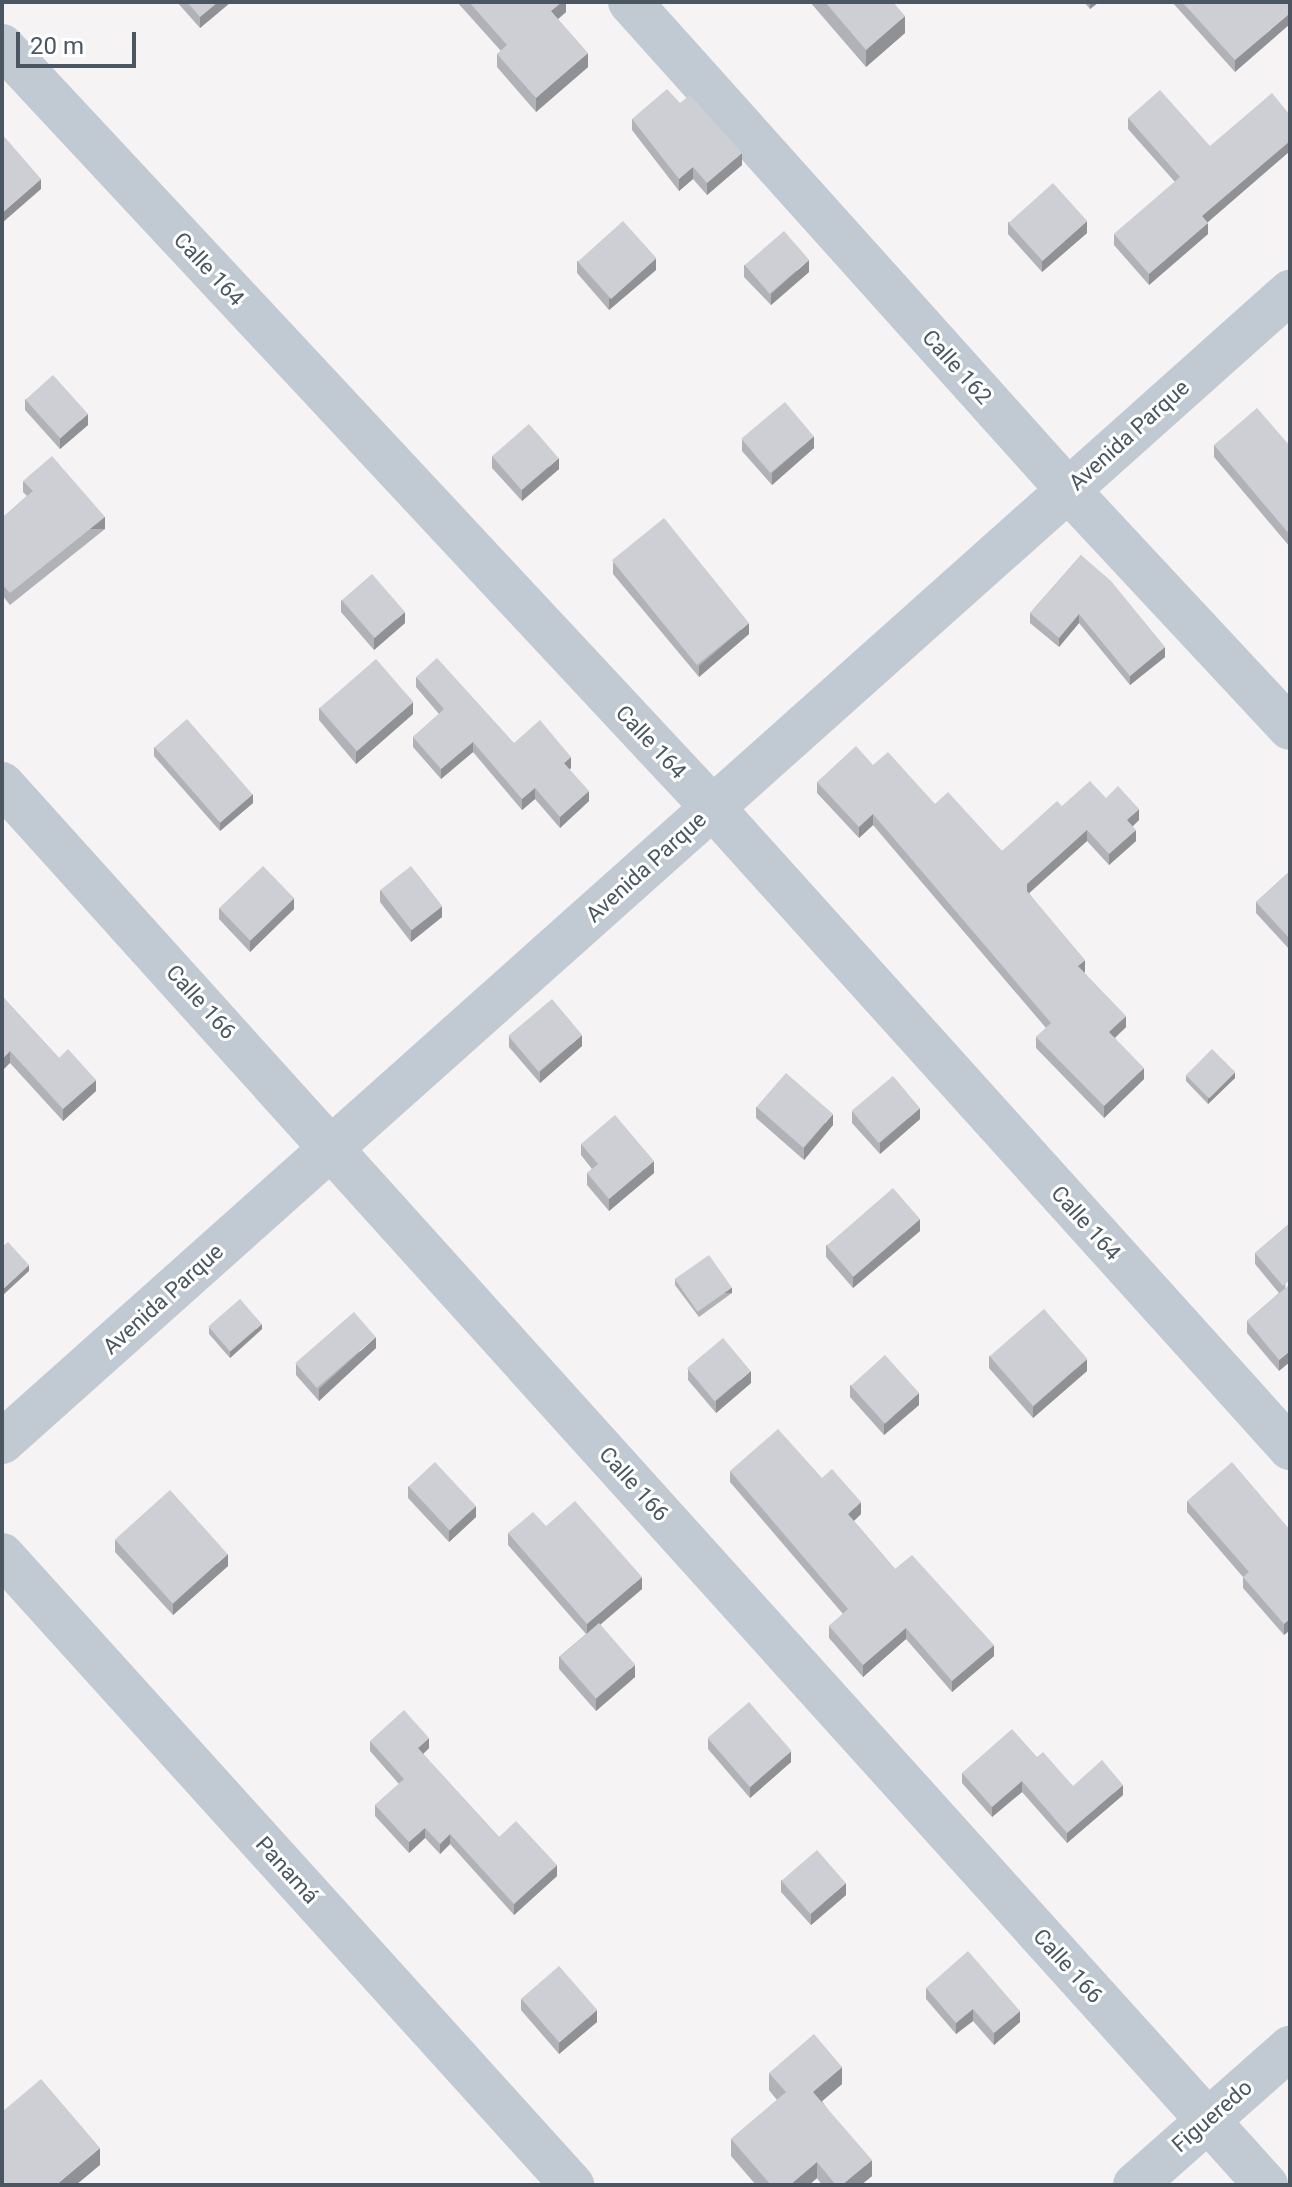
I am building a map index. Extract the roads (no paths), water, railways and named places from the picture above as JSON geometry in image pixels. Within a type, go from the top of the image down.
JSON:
[{"type":"street","name":"Calle 162","points":[[630,2],[1068,490],[1290,728]]},
{"type":"street","name":"Calle 164","points":[[2,46],[713,808],[1290,1448]]},
{"type":"street","name":"Avenida Parque","points":[[2,1442],[1290,292]]},
{"type":"street","name":"Calle 166","points":[[2,784],[1266,2185]]},
{"type":"street","name":"Panamá","points":[[2,1555],[572,2185]]},
{"type":"street","name":"Figueredo","points":[[1135,2185],[1290,2048]]}]
